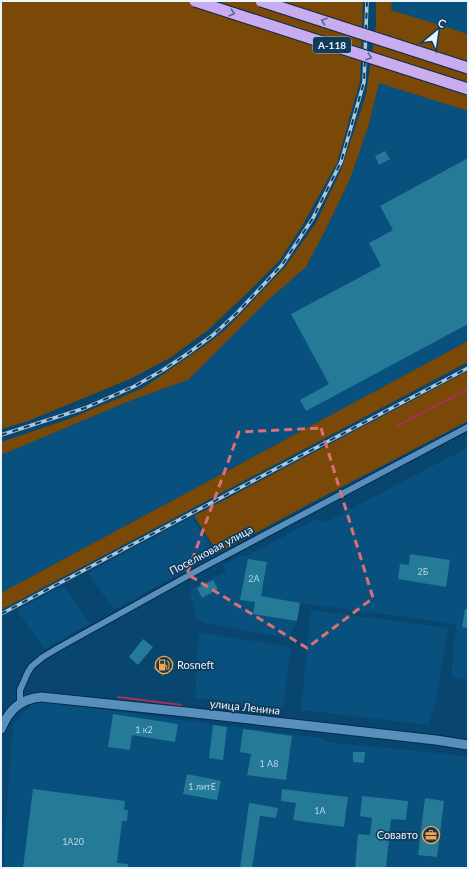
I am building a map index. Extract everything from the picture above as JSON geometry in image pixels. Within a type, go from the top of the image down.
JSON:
[{"type":"highway","name":"А-118","points":[[195,1],[468,89]]},
{"type":"highway","name":"А-118","points":[[261,1],[468,68]]},
{"type":"street","name":"Поселковая улица","points":[[20,703],[20,690],[28,672],[32,666],[43,657],[202,568],[468,427]]},
{"type":"street","name":"улица Ленина","points":[[20,703],[41,697],[186,712],[468,745]]},
{"type":"street","points":[[1,729],[10,713],[20,703]]},
{"type":"highlighted area","points":[[321,428],[373,598],[307,648],[187,574],[239,432]]},
{"type":"shaded area","points":[[1,1],[363,1],[360,81],[337,163],[302,226],[280,260],[208,330],[170,358],[130,379],[28,421],[1,429]]},
{"type":"shaded area","points":[[376,1],[392,1],[391,10],[468,34],[468,111],[379,83],[369,124],[350,179],[306,267],[267,301],[188,380],[132,400],[1,455],[1,442],[69,419],[143,388],[210,342],[226,329],[285,267],[316,223],[341,170],[366,95],[376,25]]},
{"type":"shaded area","points":[[392,1],[468,1],[468,34],[391,10]]},
{"type":"shaded area","points":[[379,82],[468,111],[468,341],[1,593],[1,455],[132,400],[188,380],[267,301],[306,267],[350,179],[369,124]]},
{"type":"shaded area","points":[[468,341],[468,362],[1,610],[1,593]]},
{"type":"shaded area","points":[[468,371],[468,421],[218,553],[194,516]]},
{"type":"shaded area","points":[[468,445],[468,679],[451,677],[456,624],[300,603],[297,621],[289,638],[208,624],[196,619],[190,594],[191,588],[226,572],[224,565],[240,556],[247,556],[316,519],[324,523],[461,451]]},
{"type":"shaded area","points":[[192,517],[216,554],[114,610],[88,573]]},
{"type":"shaded area","points":[[63,586],[90,624],[44,649],[17,610]]},
{"type":"shaded area","points":[[311,610],[448,628],[436,699],[429,725],[301,710]]},
{"type":"shaded area","points":[[199,632],[291,647],[283,708],[195,698]]},
{"type":"shaded area","points":[[37,700],[323,738],[326,742],[468,757],[468,868],[5,868],[4,848],[14,723]]},
{"type":"building","points":[[385,151],[390,159],[379,165],[375,156]]},
{"type":"building","points":[[468,158],[468,324],[306,411],[300,400],[329,384],[291,314],[381,266],[369,243],[393,230],[380,206]]},
{"type":"building","points":[[410,554],[450,560],[446,587],[398,579],[400,564],[409,565]]},
{"type":"building","points":[[248,559],[267,562],[261,596],[300,603],[297,621],[253,614],[255,602],[240,600]]},
{"type":"building","points":[[213,580],[218,589],[202,598],[197,588]]},
{"type":"building","points":[[465,609],[468,609],[468,628],[462,627]]},
{"type":"building","points":[[143,639],[153,647],[138,665],[129,657]]},
{"type":"building","points":[[164,655],[174,662],[163,676],[153,668]]},
{"type":"building","points":[[113,714],[178,724],[175,742],[132,735],[130,750],[108,747]]},
{"type":"building","points":[[213,725],[227,727],[223,760],[209,758]]},
{"type":"building","points":[[243,729],[292,736],[286,780],[247,775],[251,754],[240,752]]},
{"type":"building","points":[[353,752],[365,752],[364,763],[353,762]]},
{"type":"building","points":[[187,774],[221,781],[217,800],[183,794]]},
{"type":"building","points":[[33,789],[125,801],[124,810],[128,810],[127,821],[122,821],[117,863],[128,864],[128,868],[23,868]]},
{"type":"building","points":[[282,789],[348,797],[344,827],[293,820],[296,803],[281,801]]},
{"type":"building","points":[[362,796],[408,801],[406,820],[391,819],[386,868],[355,868],[358,834],[370,835],[372,818],[360,816]]},
{"type":"building","points":[[425,798],[444,801],[437,857],[418,855]]},
{"type":"building","points":[[249,803],[278,808],[276,818],[260,816],[252,868],[240,868]]},
{"type":"waterway","points":[[397,426],[468,389]]},
{"type":"waterway","points":[[118,697],[181,705]]},
{"type":"railway","points":[[1,435],[85,408],[133,387],[163,370],[213,335],[236,314],[282,265],[313,218],[341,162],[364,82],[367,1]]},
{"type":"railway","points":[[1,614],[468,368]]},
{"type":"place","name":"Rosneft","points":[[164,665]]},
{"type":"place","name":"Совавто","points":[[431,835]]}]
